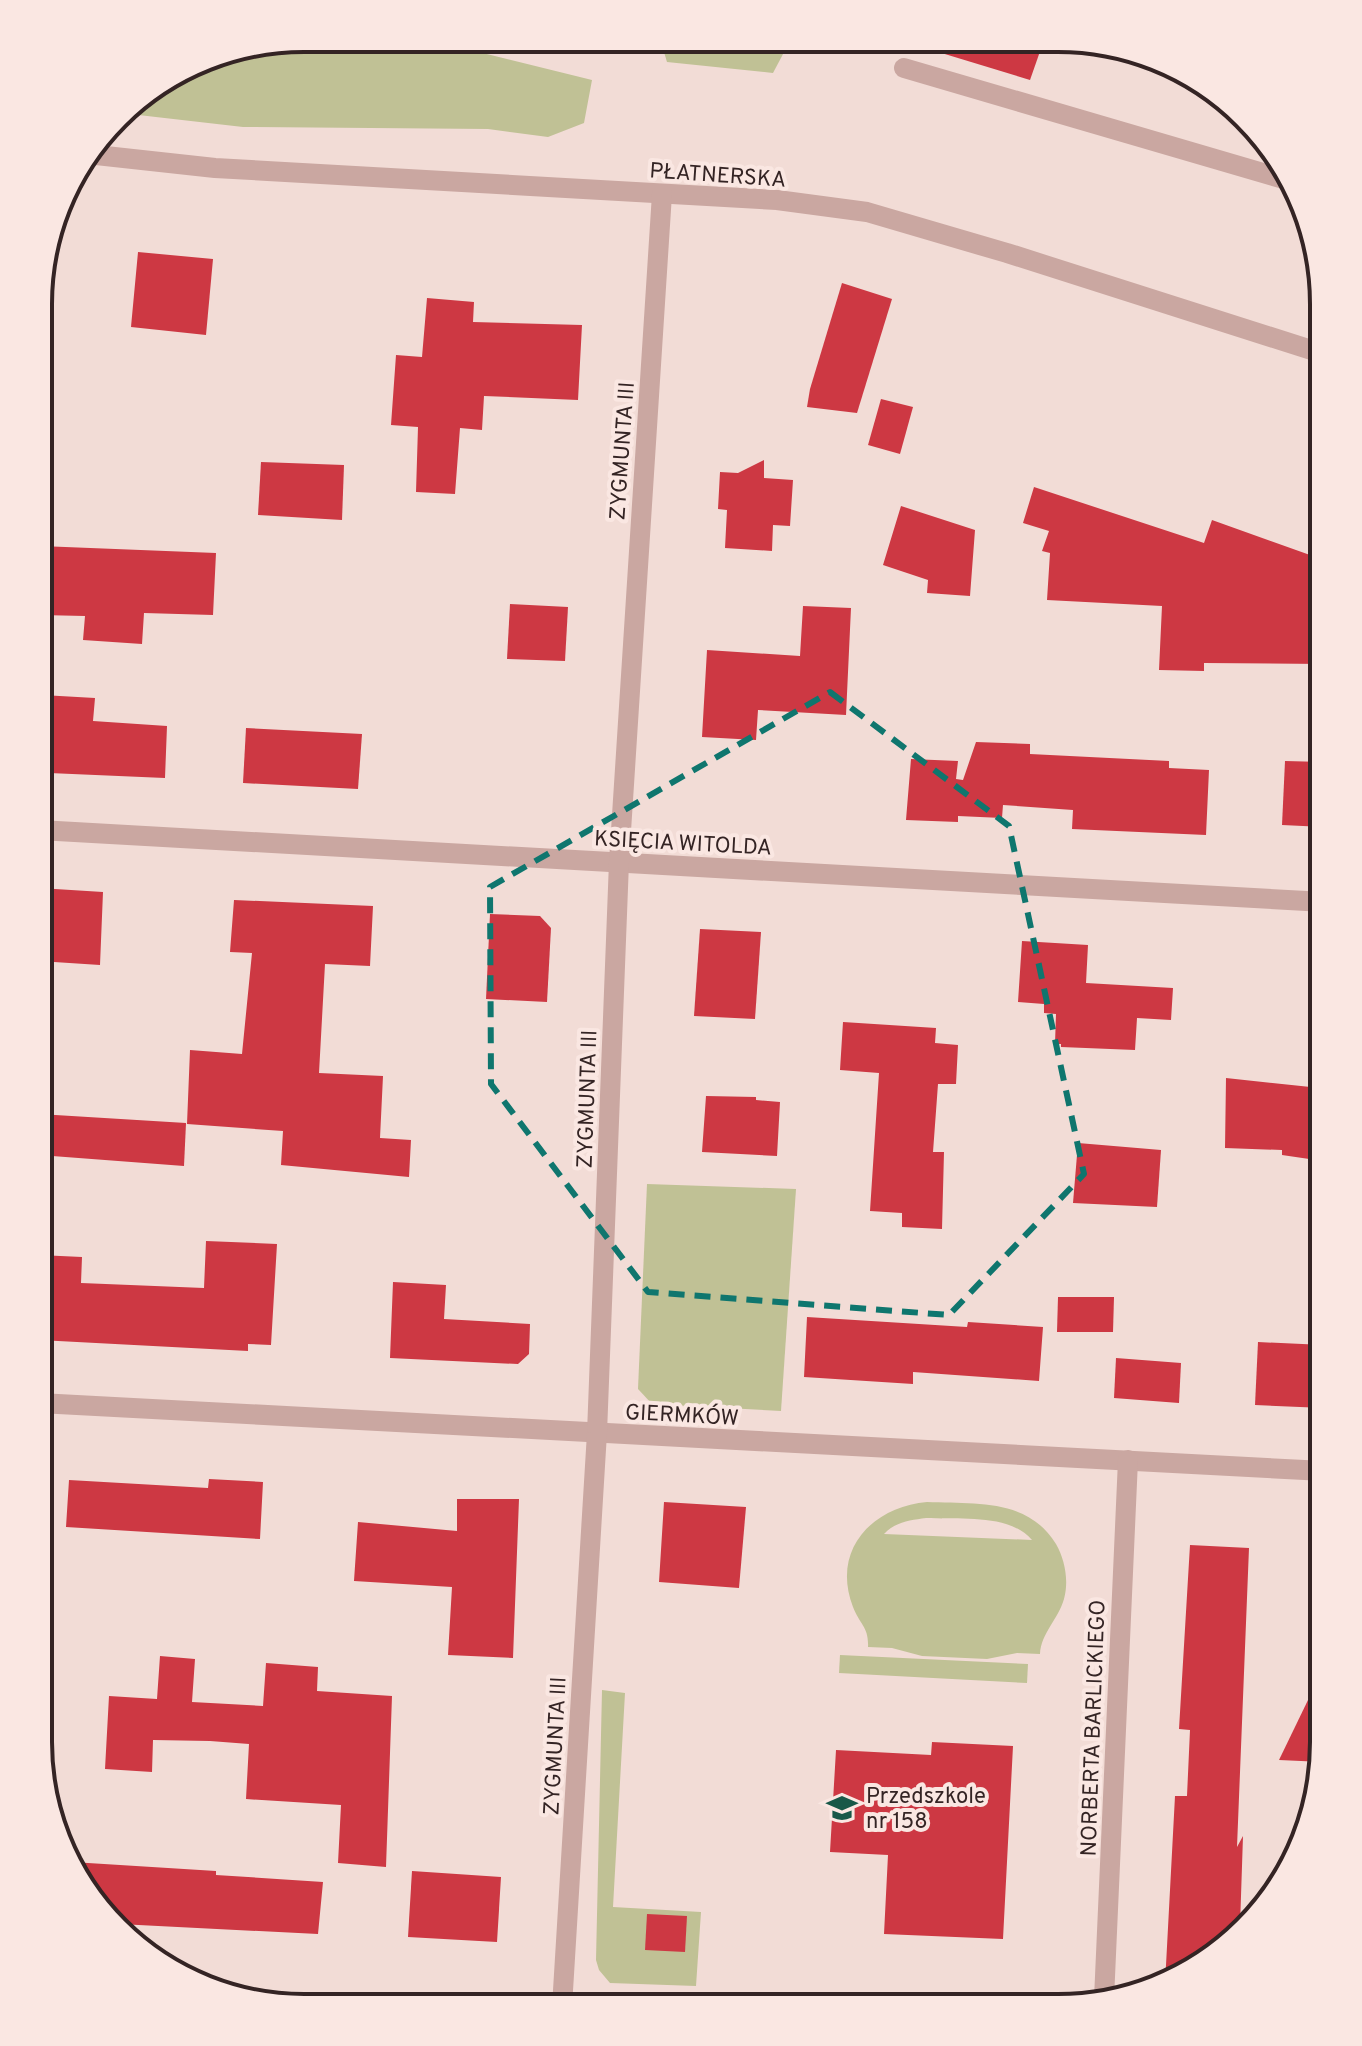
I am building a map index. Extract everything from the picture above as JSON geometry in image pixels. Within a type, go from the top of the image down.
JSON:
[{"type":"street","points":[[904,68],[1275,177]]},
{"type":"street","name":"PŁATNERSKA","points":[[100,155],[215,168],[777,200],[867,212],[1310,350]]},
{"type":"street","name":"ZYGMUNTA III","points":[[563,1994],[597,1433],[619,862],[662,194]]},
{"type":"street","name":"KSIĘCIA WITOLDA","points":[[52,831],[1310,901]]},
{"type":"street","name":"GIERMKÓW","points":[[52,1404],[1309,1470]]},
{"type":"street","name":"NORBERTA BARLICKIEGO","points":[[1104,1989],[1128,1460]]},
{"type":"highlighted area","points":[[830,692],[1009,826],[1084,1174],[949,1315],[648,1292],[491,1084],[490,887]]},
{"type":"green space","points":[[479,52],[592,80],[584,123],[548,137],[488,129],[243,127],[137,115],[192,78],[223,65],[271,54]]},
{"type":"green space","points":[[664,52],[784,52],[773,73],[667,62]]},
{"type":"green space","points":[[647,1184],[796,1189],[781,1411],[652,1404],[638,1389]]},
{"type":"green space","points":[[927,1502],[999,1506],[1031,1518],[1044,1529],[1062,1557],[1066,1585],[1061,1607],[1043,1640],[1040,1654],[1017,1653],[987,1659],[922,1656],[892,1648],[868,1647],[866,1630],[853,1607],[848,1586],[852,1550],[874,1522],[889,1512]],"holes":[[[926,1518],[997,1522],[1022,1531],[1032,1540],[884,1534],[904,1522]]]},
{"type":"green space","points":[[840,1655],[1028,1664],[1027,1683],[839,1673]]},
{"type":"green space","points":[[602,1690],[625,1693],[613,1907],[701,1912],[696,1986],[610,1983],[599,1970],[596,1960]]},
{"type":"building","points":[[938,52],[1040,52],[1030,80]]},
{"type":"building","points":[[138,252],[213,259],[206,335],[131,327]]},
{"type":"building","points":[[842,283],[892,299],[857,413],[807,407]]},
{"type":"building","points":[[427,298],[474,302],[473,322],[582,325],[578,400],[484,396],[482,430],[460,428],[455,494],[416,492],[418,427],[391,425],[396,355],[422,357]]},
{"type":"building","points":[[881,399],[913,407],[900,454],[868,445]]},
{"type":"building","points":[[764,460],[764,478],[793,480],[790,526],[773,525],[772,551],[725,548],[727,510],[718,509],[720,472],[738,473]]},
{"type":"building","points":[[261,462],[344,465],[342,520],[258,515]]},
{"type":"building","points":[[1034,487],[1204,543],[1212,520],[1310,555],[1310,664],[1204,663],[1204,671],[1159,670],[1162,606],[1047,600],[1050,553],[1042,551],[1049,531],[1023,523]]},
{"type":"building","points":[[901,506],[975,530],[970,596],[927,593],[928,580],[883,565]]},
{"type":"building","points":[[52,546],[216,553],[213,615],[144,613],[142,644],[83,640],[85,616],[52,615]]},
{"type":"building","points":[[510,604],[568,607],[565,661],[507,659]]},
{"type":"building","points":[[803,606],[851,608],[846,715],[758,710],[756,740],[702,737],[707,650],[800,656]]},
{"type":"building","points":[[52,696],[95,698],[93,721],[167,726],[165,778],[52,773]]},
{"type":"building","points":[[246,728],[362,734],[358,789],[243,783]]},
{"type":"building","points":[[976,742],[1030,744],[1030,754],[1169,761],[1169,768],[1209,770],[1206,835],[1072,829],[1073,810],[1003,805],[1002,818],[958,816],[958,822],[906,820],[911,759],[958,761],[956,779],[963,780]]},
{"type":"building","points":[[1285,761],[1310,762],[1310,826],[1282,825]]},
{"type":"building","points":[[52,889],[103,892],[100,965],[54,962]]},
{"type":"building","points":[[234,900],[373,906],[370,966],[325,964],[319,1073],[383,1076],[380,1138],[411,1140],[409,1177],[281,1165],[283,1131],[187,1124],[190,1050],[242,1054],[252,953],[230,952]]},
{"type":"building","points":[[490,914],[540,916],[551,928],[547,1002],[486,999]]},
{"type":"building","points":[[700,929],[761,932],[755,1019],[694,1016]]},
{"type":"building","points":[[1022,941],[1088,945],[1086,983],[1173,988],[1171,1020],[1137,1018],[1135,1050],[1061,1047],[1061,1044],[1055,1044],[1056,1014],[1044,1013],[1044,1004],[1018,1002]]},
{"type":"building","points":[[843,1022],[936,1028],[935,1043],[958,1045],[956,1084],[938,1084],[933,1152],[944,1152],[942,1229],[902,1227],[902,1213],[870,1211],[879,1073],[840,1070]]},
{"type":"building","points":[[1226,1078],[1309,1087],[1309,1159],[1282,1155],[1282,1150],[1225,1148]]},
{"type":"building","points":[[706,1096],[756,1097],[756,1100],[780,1102],[777,1156],[702,1152]]},
{"type":"building","points":[[52,1115],[186,1123],[184,1166],[52,1156]]},
{"type":"building","points":[[1078,1143],[1161,1150],[1157,1207],[1073,1203]]},
{"type":"building","points":[[206,1241],[277,1244],[271,1345],[248,1344],[248,1351],[52,1341],[52,1256],[82,1257],[81,1283],[204,1288]]},
{"type":"building","points":[[393,1282],[446,1285],[444,1319],[530,1324],[529,1354],[518,1364],[390,1358]]},
{"type":"building","points":[[1058,1297],[1114,1297],[1113,1332],[1057,1332]]},
{"type":"building","points":[[807,1317],[967,1327],[968,1322],[1043,1327],[1039,1381],[913,1372],[913,1384],[804,1377]]},
{"type":"building","points":[[1258,1342],[1309,1344],[1309,1407],[1255,1405]]},
{"type":"building","points":[[1116,1358],[1181,1363],[1179,1403],[1114,1398]]},
{"type":"building","points":[[209,1479],[263,1482],[260,1539],[66,1527],[69,1480],[208,1488]]},
{"type":"building","points":[[457,1499],[519,1499],[513,1658],[448,1655],[452,1587],[354,1581],[358,1522],[457,1531]]},
{"type":"building","points":[[664,1502],[746,1507],[739,1588],[659,1582]]},
{"type":"building","points":[[1190,1545],[1249,1548],[1237,1847],[1243,1836],[1240,1915],[1212,1942],[1166,1969],[1175,1796],[1187,1796],[1190,1730],[1179,1729]]},
{"type":"building","points":[[160,1656],[195,1659],[192,1702],[263,1706],[266,1663],[318,1667],[317,1691],[392,1696],[386,1867],[338,1863],[341,1805],[246,1799],[249,1744],[153,1740],[152,1772],[105,1769],[109,1696],[157,1699]]},
{"type":"building","points":[[1309,1698],[1309,1761],[1279,1760]]},
{"type":"building","points":[[932,1742],[1013,1746],[1003,1939],[884,1934],[888,1855],[830,1852],[836,1750],[931,1755]]},
{"type":"building","points":[[83,1863],[323,1882],[318,1934],[131,1925],[104,1896]]},
{"type":"building","points":[[412,1871],[501,1877],[497,1942],[408,1937]]},
{"type":"building","points":[[647,1914],[687,1916],[685,1952],[645,1950]]},
{"type":"place","name":"Przedszkole nr 158","points":[[842,1808]]}]
